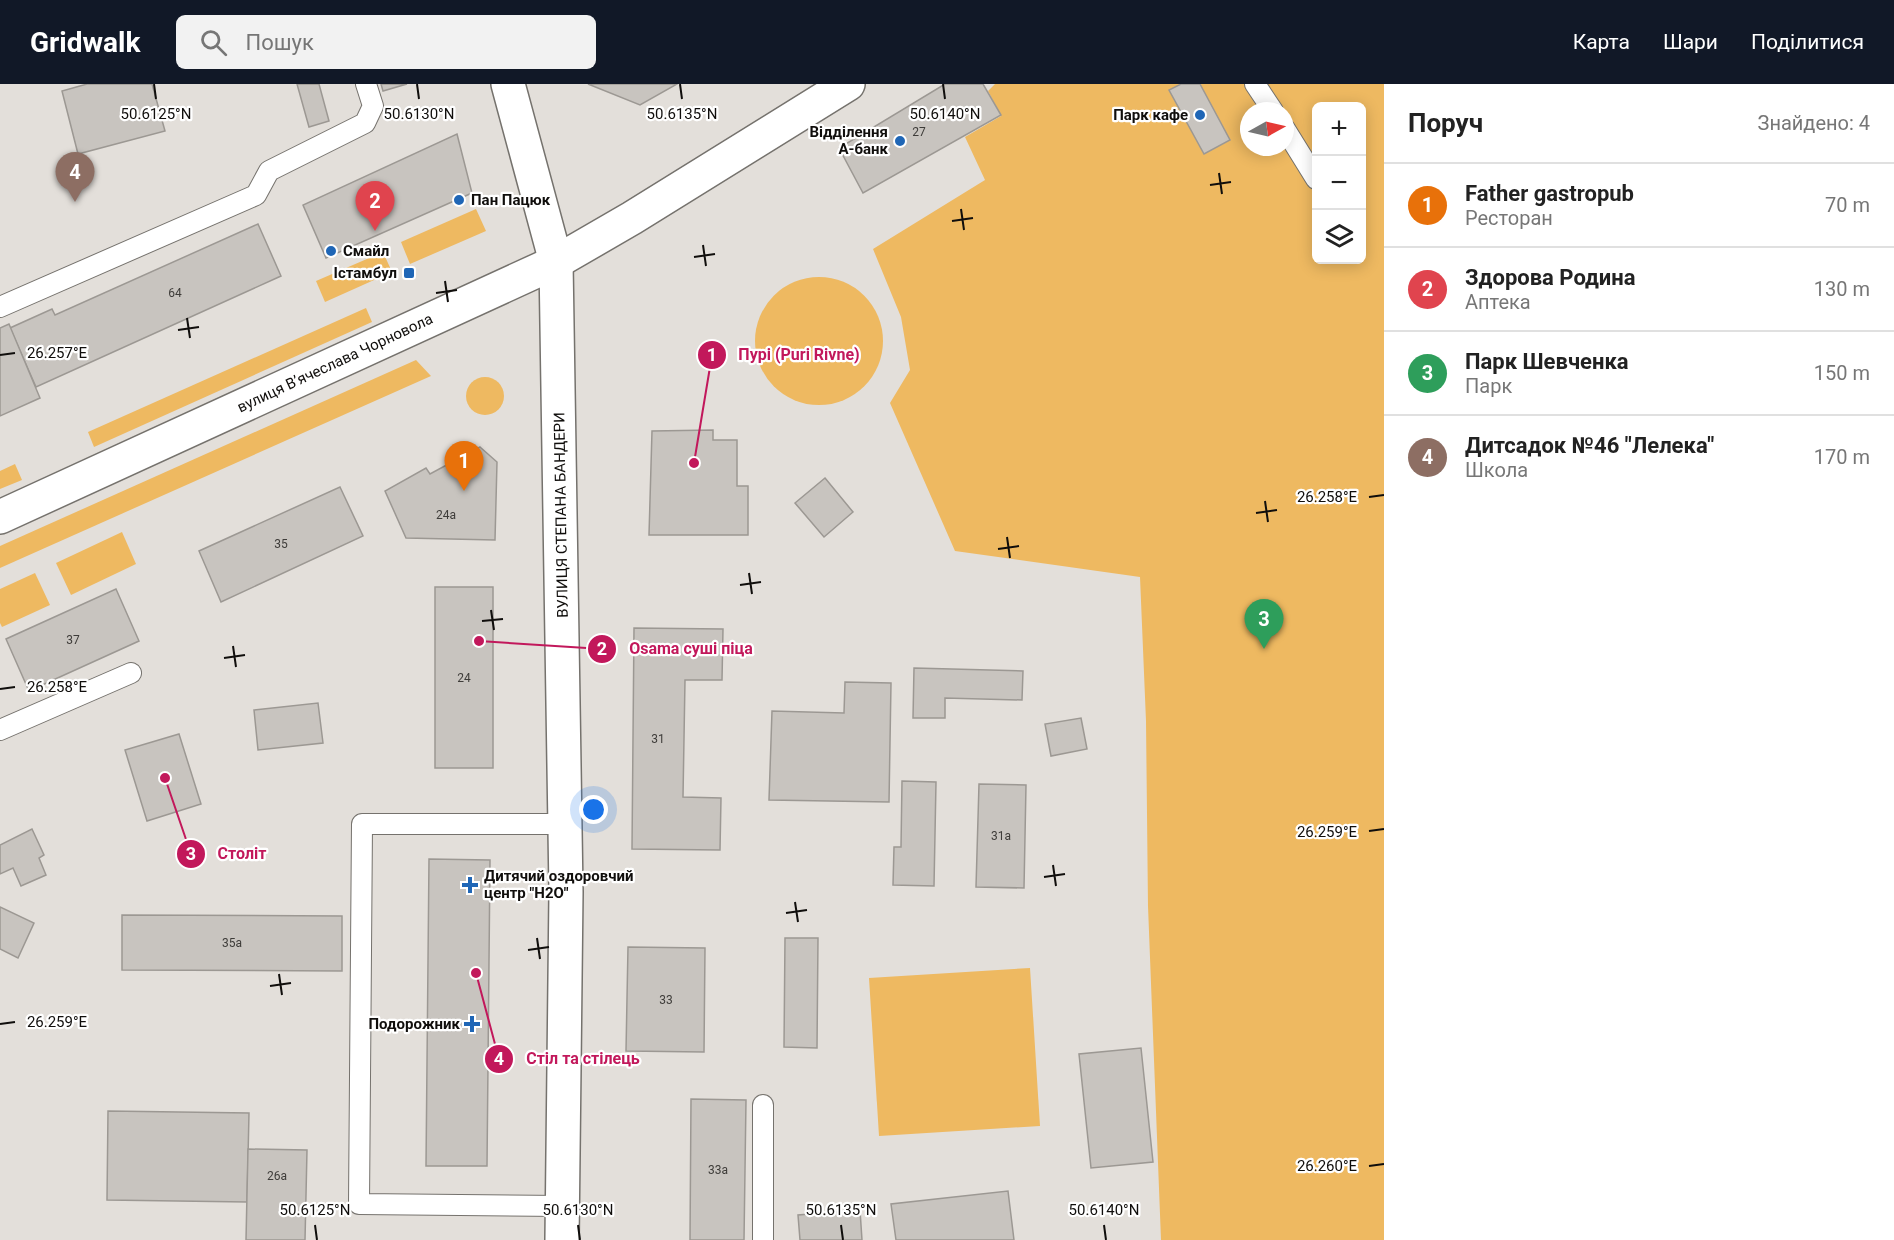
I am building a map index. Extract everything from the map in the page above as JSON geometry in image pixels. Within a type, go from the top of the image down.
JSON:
[{"type":"main road","name":"ВУЛИЦЯ СТЕПАНА БАНДЕРИ","points":[[508,84],[556,262],[565,824],[562,1240]]},
{"type":"main road","name":"вулиця Вʼячеслава Чорновола","points":[[0,517],[556,262],[632,218],[848,84]]},
{"type":"lane","points":[[0,307],[256,195],[268,171],[365,123],[373,106],[366,84]]},
{"type":"lane","points":[[1255,84],[1267,102]]},
{"type":"lane","points":[[1294,143],[1312,171]]},
{"type":"lane","points":[[0,730],[131,673]]},
{"type":"lane","points":[[562,1206],[359,1204],[359,1192],[362,824],[565,824]]},
{"type":"lane","points":[[763,1105],[763,1240]]},
{"type":"shaded area","points":[[995,84],[1384,84],[1384,1240],[1161,1240],[1148,906],[1146,721],[1140,577],[955,551],[890,403],[910,370],[901,317],[873,249],[985,180],[965,137],[1001,116],[988,91]]},
{"type":"shaded area","points":[[476,209],[486,231],[410,264],[401,242]]},
{"type":"shaded area","points":[[383,252],[392,272],[325,302],[316,281]]},
{"type":"shaded area","points":[[819,277],[843,282],[864,296],[878,317],[883,341],[878,365],[864,386],[843,400],[819,405],[795,400],[774,386],[760,365],[755,341],[760,317],[774,296],[795,282]]},
{"type":"shaded area","points":[[366,308],[372,322],[94,447],[88,432]]},
{"type":"shaded area","points":[[416,360],[431,376],[0,568],[0,546]]},
{"type":"shaded area","points":[[485,377],[498,383],[504,396],[498,409],[485,415],[472,409],[466,396],[472,383]]},
{"type":"shaded area","points":[[15,464],[22,480],[0,489],[0,471]]},
{"type":"shaded area","points":[[122,532],[136,564],[71,595],[56,563]]},
{"type":"shaded area","points":[[35,573],[50,605],[2,627],[0,589]]},
{"type":"shaded area","points":[[1030,968],[1040,1126],[879,1136],[869,978]]},
{"type":"building","points":[[87,84],[152,84],[165,131],[78,154],[62,91]]},
{"type":"building","points":[[297,84],[319,84],[329,121],[309,127]]},
{"type":"building","points":[[381,84],[407,84],[383,91]]},
{"type":"building","points":[[588,84],[677,84],[640,105]]},
{"type":"building","points":[[945,84],[983,84],[1001,115],[863,193],[839,148]]},
{"type":"building","name":"Парк кафе","points":[[1181,84],[1200,84],[1230,140],[1204,154],[1169,90]]},
{"type":"building","points":[[457,134],[472,193],[326,258],[303,205]]},
{"type":"building","points":[[258,224],[281,276],[36,387],[10,328],[52,309],[55,315]]},
{"type":"building","points":[[9,324],[40,398],[0,416],[0,328]]},
{"type":"building","points":[[713,430],[713,440],[737,440],[737,486],[748,486],[748,535],[649,535],[652,431]]},
{"type":"building","points":[[480,447],[497,462],[495,540],[406,538],[385,491],[426,468],[430,474]]},
{"type":"building","points":[[825,478],[853,512],[824,537],[795,503]]},
{"type":"building","points":[[340,487],[363,536],[221,602],[199,551]]},
{"type":"building","points":[[435,587],[493,587],[493,768],[435,768]]},
{"type":"building","points":[[116,589],[139,641],[29,691],[6,639]]},
{"type":"building","points":[[634,628],[723,629],[722,680],[685,680],[683,797],[721,798],[720,850],[632,849]]},
{"type":"building","points":[[914,668],[1023,671],[1022,700],[945,698],[945,718],[913,718]]},
{"type":"building","points":[[845,682],[891,683],[889,802],[769,800],[772,711],[844,713]]},
{"type":"building","points":[[318,703],[323,743],[258,750],[254,710]]},
{"type":"building","points":[[1081,718],[1087,749],[1051,756],[1045,724]]},
{"type":"building","points":[[179,734],[201,804],[147,821],[125,750]]},
{"type":"building","points":[[902,781],[936,782],[934,886],[893,885],[894,847],[901,847]]},
{"type":"building","points":[[979,784],[1026,785],[1024,888],[976,887]]},
{"type":"building","points":[[32,829],[44,855],[39,858],[46,875],[21,886],[13,868],[0,874],[0,845]]},
{"type":"building","points":[[429,859],[490,860],[487,1166],[426,1166]]},
{"type":"building","points":[[0,907],[34,923],[18,958],[0,949]]},
{"type":"building","points":[[122,915],[342,916],[342,971],[122,970]]},
{"type":"building","points":[[785,938],[818,938],[817,1048],[784,1047]]},
{"type":"building","points":[[628,947],[705,948],[704,1052],[626,1051]]},
{"type":"building","points":[[1141,1048],[1153,1162],[1091,1168],[1079,1054]]},
{"type":"building","points":[[691,1099],[746,1100],[744,1240],[690,1240]]},
{"type":"building","points":[[108,1111],[249,1113],[247,1202],[107,1200]]},
{"type":"building","points":[[248,1149],[307,1150],[305,1240],[246,1240]]},
{"type":"building","points":[[1008,1191],[1014,1240],[896,1240],[891,1204]]},
{"type":"building","points":[[860,1210],[862,1240],[800,1240],[798,1215]]},
{"type":"place","name":"Парк кафе","points":[[1200,115]]},
{"type":"place","name":"Відділення А-банк","points":[[900,141]]},
{"type":"place","name":"Пан Пацюк","points":[[459,200]]},
{"type":"place","name":"Дитсадок №46 \"Лелека\"","points":[[75,202]]},
{"type":"place","name":"Здорова Родина","points":[[375,231]]},
{"type":"place","name":"Смайл","points":[[331,251]]},
{"type":"place","name":"Істамбул","points":[[409,273]]},
{"type":"place","name":"Пурі (Puri Rivne)","points":[[694,463]]},
{"type":"place","name":"Father gastropub","points":[[464,491]]},
{"type":"place","name":"Osama суші піца","points":[[479,641]]},
{"type":"place","name":"Парк Шевченка","points":[[1264,649]]},
{"type":"place","name":"Століт","points":[[165,778]]},
{"type":"place","name":"Дитячий оздоровчий центр \"H2O\"","points":[[470,885]]},
{"type":"place","name":"Стіл та стілець","points":[[476,973]]},
{"type":"place","name":"Подорожник","points":[[472,1024]]}]
